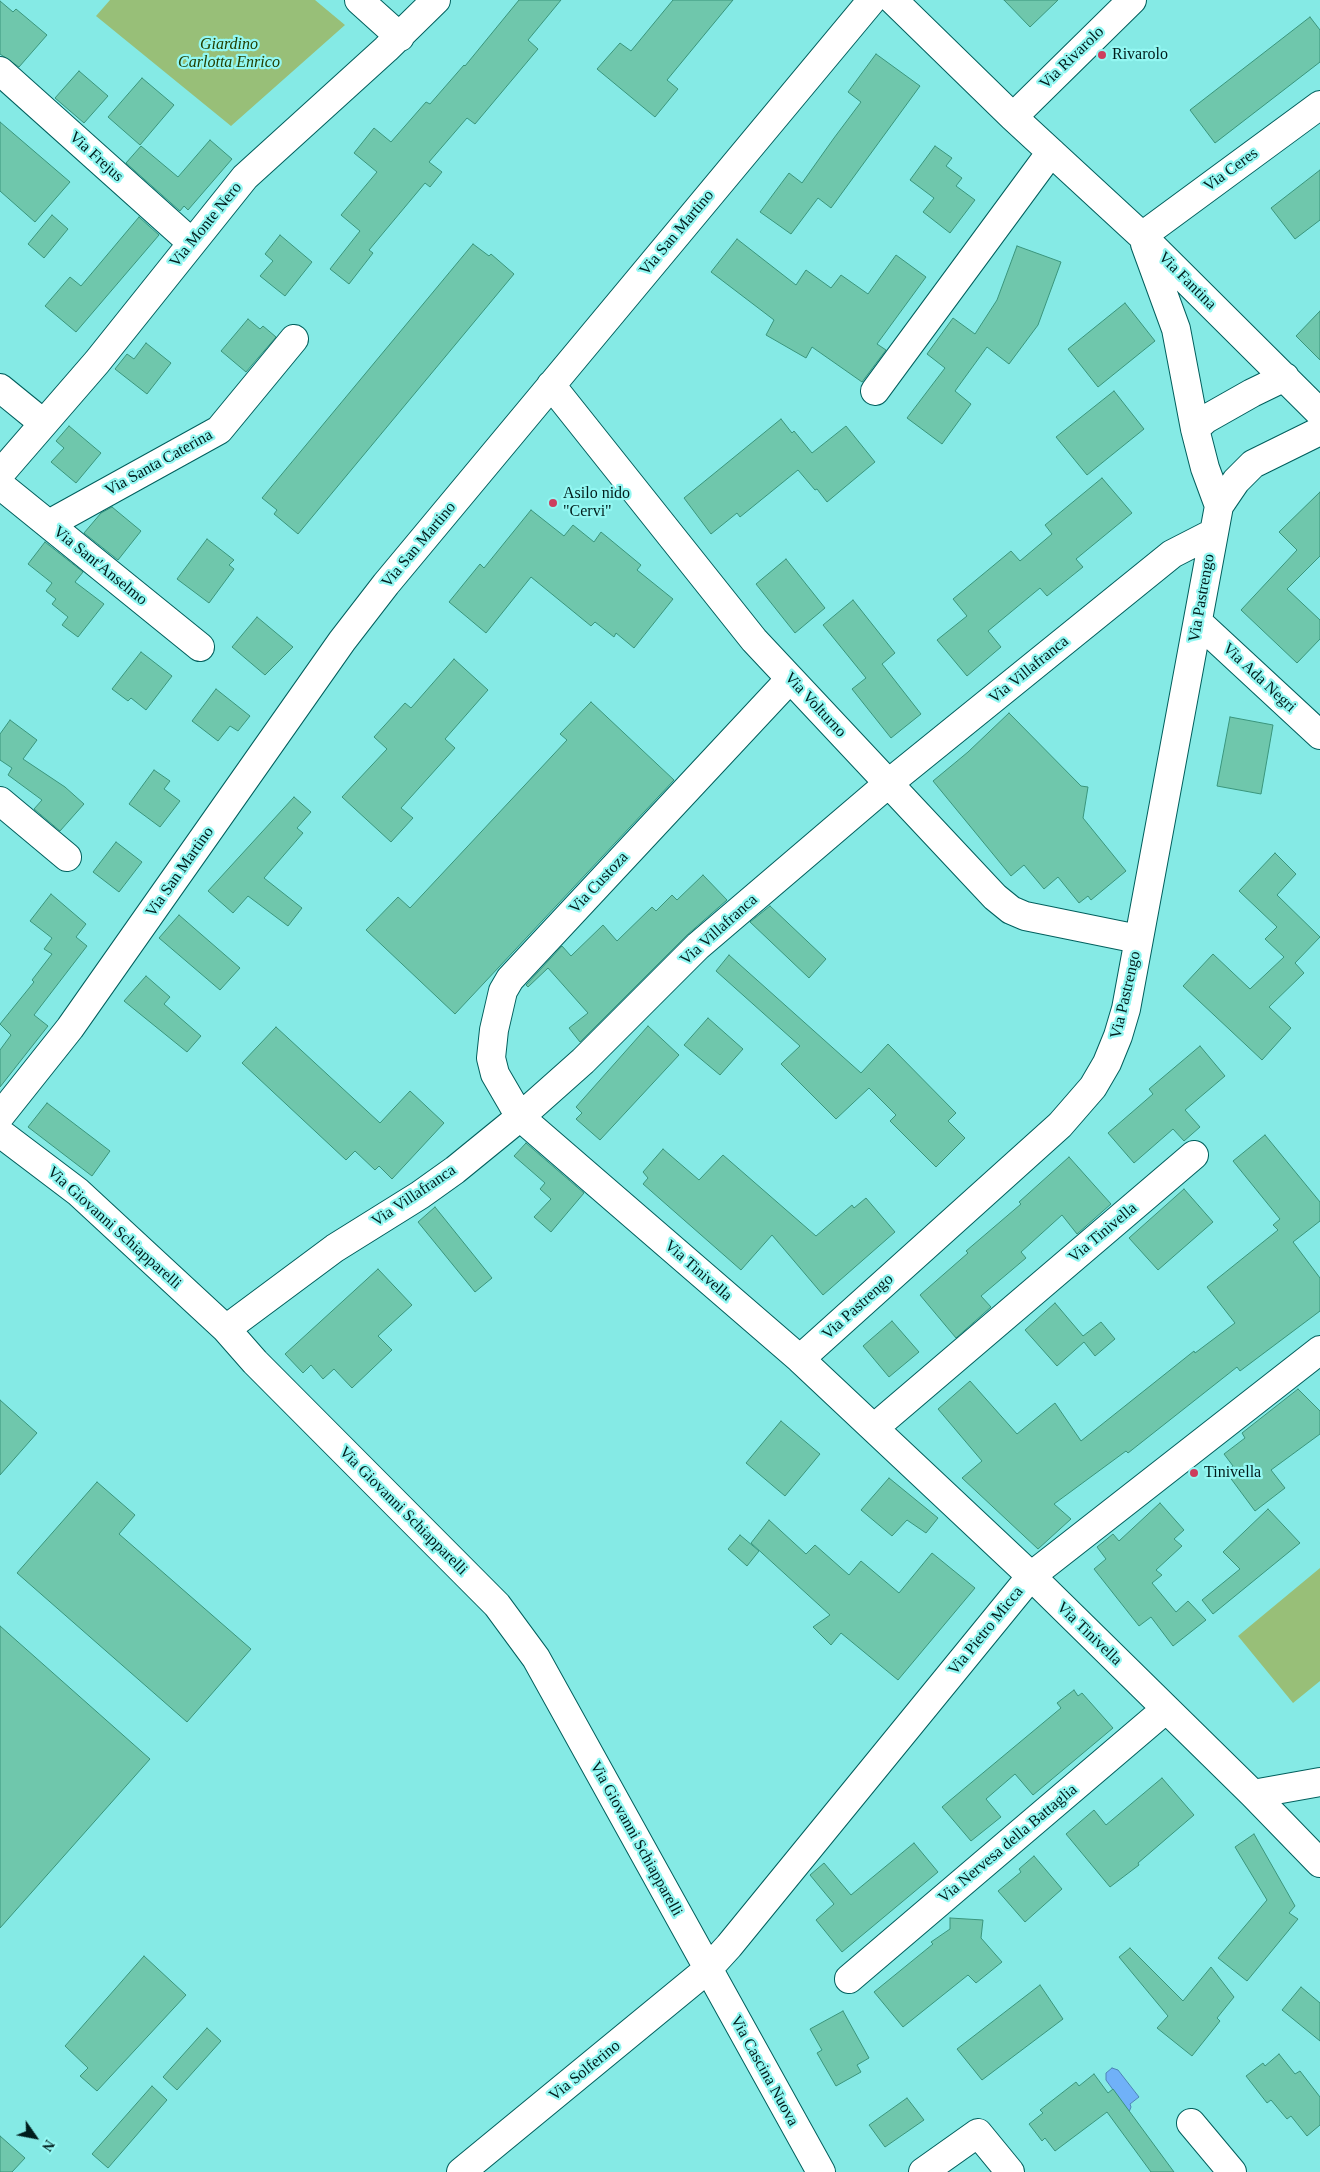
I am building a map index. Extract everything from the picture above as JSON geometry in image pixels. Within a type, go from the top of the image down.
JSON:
[{"type":"street","points":[[359,0],[400,36]]},
{"type":"street","name":"Via Monte Nero","points":[[0,474],[97,362],[258,164],[400,36],[436,0]]},
{"type":"street","name":"Via San Martino","points":[[0,1116],[70,1028],[342,641],[386,584],[872,0]]},
{"type":"street","name":"Via Fantina","points":[[893,0],[1013,117],[1142,236],[1320,413]]},
{"type":"street","name":"Via Rivarolo","points":[[1013,117],[1132,0]]},
{"type":"street","name":"Via Frejus","points":[[0,71],[192,243]]},
{"type":"street","name":"Via Ceres","points":[[1142,236],[1320,105]]},
{"type":"street","points":[[875,391],[1051,152]]},
{"type":"street","points":[[1142,236],[1176,329],[1194,429],[1205,468],[1219,506]]},
{"type":"street","name":"Via Santa Caterina","points":[[49,524],[219,430],[294,339]]},
{"type":"street","points":[[1194,429],[1252,392],[1285,377]]},
{"type":"street","name":"Via Volturno","points":[[551,385],[754,640],[995,896],[1011,910],[1025,916],[1138,939]]},
{"type":"street","points":[[0,388],[43,423]]},
{"type":"street","name":"Via Pastrengo","points":[[800,1359],[1060,1125],[1082,1100],[1107,1063],[1126,1009],[1219,506],[1236,481],[1253,464],[1320,431]]},
{"type":"street","name":"Via Sant'Anselmo","points":[[0,484],[200,648]]},
{"type":"street","name":"Via Villafranca","points":[[226,1329],[335,1248],[420,1195],[520,1117],[583,1062],[698,946],[888,784],[1172,554],[1213,533]]},
{"type":"street","name":"Via Ada Negri","points":[[1198,622],[1320,735]]},
{"type":"street","name":"Via Custoza","points":[[520,1117],[495,1074],[491,1058],[503,991],[510,979],[790,679]]},
{"type":"street","points":[[0,801],[67,857]]},
{"type":"street","name":"Via Tinivella","points":[[520,1117],[800,1359],[874,1428],[1031,1576],[1253,1794],[1320,1863]]},
{"type":"street","name":"Via Giovanni Schiapparelli","points":[[0,1133],[78,1192],[226,1329],[255,1362],[497,1605],[536,1658],[708,1969]]},
{"type":"street","name":"Via Tinivella","points":[[874,1428],[1194,1155]]},
{"type":"street","name":"Via Pietro Micca","points":[[708,1969],[730,1946],[1031,1576],[1320,1350]]},
{"type":"street","name":"Via Nervesa della Battaglia","points":[[849,1978],[1166,1709]]},
{"type":"street","points":[[1253,1794],[1320,1782]]},
{"type":"street","name":"Via Solferino","points":[[461,2172],[708,1969]]},
{"type":"street","name":"Via Cascina Nuova","points":[[708,1969],[821,2172]]},
{"type":"street","points":[[1191,2123],[1232,2172]]},
{"type":"street","points":[[923,2172],[978,2133],[1010,2172]]},
{"type":"green space","name":"Giardino Carlotta Enrico","points":[[110,0],[315,0],[345,25],[231,126],[96,16]]},
{"type":"green space","points":[[1320,1568],[1320,1681],[1293,1703],[1238,1636]]},
{"type":"water","points":[[1112,2068],[1118,2070],[1139,2097],[1130,2104],[1129,2112],[1106,2080],[1106,2073]]},
{"type":"building","points":[[519,0],[561,0],[528,40],[538,49],[475,124],[467,118],[429,162],[442,172],[430,187],[425,183],[369,250],[373,253],[349,284],[330,269],[360,231],[341,215],[377,172],[354,153],[374,128],[391,142],[426,102],[430,104],[465,66]]},
{"type":"building","points":[[673,0],[733,0],[667,80],[678,89],[655,117],[597,69],[620,43],[631,51]]},
{"type":"building","points":[[1004,0],[1058,0],[1030,27]]},
{"type":"building","points":[[0,1],[13,12],[16,9],[47,35],[19,67],[0,54]]},
{"type":"building","points":[[1310,17],[1320,30],[1320,62],[1215,143],[1190,110]]},
{"type":"building","points":[[876,54],[920,86],[831,208],[818,198],[791,234],[760,212],[789,173],[802,183],[861,102],[848,92]]},
{"type":"building","points":[[79,71],[108,96],[84,123],[55,98]]},
{"type":"building","points":[[142,78],[174,105],[140,145],[108,117]]},
{"type":"building","points":[[0,122],[70,182],[35,222],[0,191]]},
{"type":"building","points":[[210,140],[232,159],[188,210],[184,206],[180,211],[126,163],[141,146],[178,177]]},
{"type":"building","points":[[935,146],[952,158],[946,166],[962,178],[956,186],[975,200],[950,233],[923,212],[934,198],[910,180]]},
{"type":"building","points":[[1320,170],[1320,220],[1295,239],[1271,208]]},
{"type":"building","points":[[52,215],[68,229],[44,258],[28,244]]},
{"type":"building","points":[[139,217],[159,235],[76,332],[45,306],[70,277],[81,286]]},
{"type":"building","points":[[280,235],[312,262],[285,296],[260,276],[273,261],[265,254]]},
{"type":"building","points":[[737,239],[796,285],[806,270],[831,288],[841,275],[868,294],[896,255],[926,277],[877,344],[886,350],[862,382],[812,347],[806,358],[766,335],[774,320],[711,272]]},
{"type":"building","points":[[473,244],[489,256],[491,254],[514,274],[298,534],[274,514],[277,510],[262,498]]},
{"type":"building","points":[[1017,246],[1061,262],[1038,325],[1009,364],[987,347],[955,391],[971,404],[942,444],[907,418],[945,368],[927,354],[953,318],[975,334],[997,300]]},
{"type":"building","points":[[1125,303],[1155,341],[1098,387],[1068,349]]},
{"type":"building","points":[[1320,311],[1320,360],[1296,336]]},
{"type":"building","points":[[248,319],[260,329],[263,326],[276,337],[246,372],[221,351]]},
{"type":"building","points":[[146,343],[171,363],[147,394],[115,369],[127,354],[134,359]]},
{"type":"building","points":[[1114,391],[1144,429],[1087,475],[1056,437]]},
{"type":"building","points":[[781,419],[792,433],[794,431],[812,453],[846,426],[875,462],[827,502],[798,470],[740,517],[737,513],[711,534],[684,498]]},
{"type":"building","points":[[69,426],[101,453],[76,483],[51,462],[64,448],[56,441]]},
{"type":"building","points":[[1102,478],[1132,513],[1076,559],[1083,567],[1047,596],[1040,588],[988,631],[1001,647],[967,676],[937,640],[967,616],[953,599],[1011,551],[1020,561],[1052,534],[1045,525]]},
{"type":"building","points":[[1320,492],[1320,556],[1287,589],[1320,620],[1320,639],[1297,663],[1241,610],[1297,550],[1279,532]]},
{"type":"building","points":[[112,507],[141,531],[118,560],[84,533],[101,513]]},
{"type":"building","points":[[531,510],[564,536],[573,525],[594,542],[601,532],[641,565],[637,570],[673,599],[634,648],[616,633],[614,637],[595,622],[591,626],[531,577],[486,633],[449,602],[480,564],[484,568]]},
{"type":"building","points":[[207,539],[234,560],[229,565],[234,569],[209,603],[177,579]]},
{"type":"building","points":[[45,542],[83,572],[75,582],[104,604],[78,637],[62,625],[68,617],[52,604],[56,599],[46,591],[52,583],[28,564]]},
{"type":"building","points":[[786,559],[825,608],[795,633],[756,584]]},
{"type":"building","points":[[853,600],[895,653],[882,664],[921,714],[891,738],[852,689],[866,678],[823,625]]},
{"type":"building","points":[[257,617],[293,647],[265,675],[232,647]]},
{"type":"building","points":[[141,652],[172,676],[146,710],[131,698],[128,701],[112,689]]},
{"type":"building","points":[[454,659],[488,690],[445,739],[455,748],[401,808],[413,818],[391,842],[342,797],[387,749],[374,737],[405,703],[411,708]]},
{"type":"building","points":[[216,689],[250,716],[238,731],[230,726],[218,741],[192,721]]},
{"type":"building","points":[[591,702],[674,780],[455,1014],[366,930],[398,897],[410,908],[567,740],[560,734]]},
{"type":"building","points":[[1009,713],[1081,786],[1088,787],[1083,818],[1126,871],[1091,900],[1088,896],[1079,903],[1058,877],[1044,889],[1024,865],[1011,876],[933,781],[968,752]]},
{"type":"building","points":[[1230,717],[1273,725],[1261,794],[1217,786]]},
{"type":"building","points":[[10,720],[37,740],[23,759],[65,787],[84,804],[60,831],[34,809],[42,800],[8,775],[12,768],[0,760],[0,734]]},
{"type":"building","points":[[154,770],[170,781],[164,789],[180,801],[160,827],[129,804]]},
{"type":"building","points":[[294,797],[311,812],[297,828],[303,833],[264,878],[302,908],[288,926],[248,896],[233,913],[208,891]]},
{"type":"building","points":[[116,842],[142,862],[119,892],[93,872]]},
{"type":"building","points":[[1275,853],[1296,874],[1277,895],[1320,937],[1295,963],[1304,973],[1269,1007],[1291,1028],[1262,1060],[1183,986],[1213,954],[1250,989],[1284,957],[1265,939],[1277,927],[1239,891]]},
{"type":"building","points":[[703,875],[727,900],[687,935],[580,1042],[569,1028],[588,1013],[548,968],[528,987],[526,985],[562,946],[571,956],[603,925],[617,941],[652,907],[656,911],[672,895],[677,900]]},
{"type":"building","points":[[51,894],[86,924],[76,937],[87,946],[34,1015],[48,1026],[0,1087],[0,1050],[11,1035],[0,1024],[34,982],[32,980],[52,954],[44,949],[52,938],[30,921]]},
{"type":"building","points":[[770,906],[826,959],[809,978],[750,922]]},
{"type":"building","points":[[179,915],[240,968],[220,990],[159,938]]},
{"type":"building","points":[[729,955],[861,1073],[888,1044],[956,1113],[948,1121],[965,1138],[936,1167],[890,1121],[896,1115],[869,1088],[836,1119],[781,1064],[800,1046],[716,971]]},
{"type":"building","points":[[146,976],[170,997],[164,1004],[201,1036],[187,1052],[124,1001]]},
{"type":"building","points":[[708,1018],[743,1049],[720,1075],[684,1045]]},
{"type":"building","points":[[648,1026],[679,1055],[600,1140],[576,1119],[582,1113],[576,1107]]},
{"type":"building","points":[[276,1027],[380,1123],[410,1091],[444,1123],[392,1179],[379,1166],[375,1170],[355,1151],[346,1160],[242,1063]]},
{"type":"building","points":[[1200,1046],[1225,1076],[1185,1110],[1200,1127],[1184,1141],[1173,1129],[1134,1163],[1108,1133],[1153,1094],[1149,1089]]},
{"type":"building","points":[[47,1103],[110,1151],[92,1176],[28,1127]]},
{"type":"building","points":[[1265,1135],[1320,1202],[1320,1221],[1293,1242],[1320,1278],[1320,1311],[1240,1371],[1237,1367],[1128,1453],[1126,1451],[1054,1504],[1071,1519],[1038,1549],[962,1478],[982,1461],[938,1409],[970,1381],[1017,1434],[1055,1403],[1081,1441],[1194,1351],[1195,1353],[1235,1323],[1207,1287],[1278,1230],[1273,1225],[1280,1219],[1233,1161]]},
{"type":"building","points":[[526,1143],[584,1193],[551,1232],[534,1217],[551,1199],[540,1189],[545,1183],[514,1156]]},
{"type":"building","points":[[663,1149],[699,1180],[723,1155],[816,1236],[852,1205],[854,1208],[866,1198],[895,1232],[823,1295],[772,1235],[741,1270],[643,1184],[648,1178],[643,1172]]},
{"type":"building","points":[[1069,1157],[1111,1204],[1077,1234],[1062,1215],[1021,1252],[1026,1258],[981,1296],[991,1307],[956,1338],[920,1295],[968,1253],[966,1251],[1021,1204],[1019,1202]]},
{"type":"building","points":[[1184,1189],[1213,1222],[1158,1270],[1129,1238]]},
{"type":"building","points":[[435,1207],[492,1278],[475,1292],[418,1222]]},
{"type":"building","points":[[378,1269],[412,1305],[378,1336],[392,1350],[352,1388],[334,1369],[323,1379],[311,1365],[303,1373],[285,1354]]},
{"type":"building","points":[[1055,1303],[1083,1336],[1101,1322],[1115,1339],[1095,1356],[1084,1342],[1057,1366],[1025,1330]]},
{"type":"building","points":[[892,1321],[919,1352],[889,1377],[863,1346]]},
{"type":"building","points":[[1298,1389],[1320,1411],[1320,1434],[1271,1470],[1285,1488],[1255,1511],[1226,1472],[1233,1466],[1224,1454],[1245,1438],[1242,1433]]},
{"type":"building","points":[[0,1400],[37,1433],[0,1475]]},
{"type":"building","points":[[781,1421],[820,1454],[785,1496],[746,1463]]},
{"type":"building","points":[[889,1478],[938,1518],[926,1533],[907,1520],[892,1536],[861,1510]]},
{"type":"building","points":[[97,1482],[135,1515],[119,1534],[251,1649],[187,1722],[17,1573]]},
{"type":"building","points":[[1160,1503],[1184,1530],[1174,1539],[1182,1546],[1156,1570],[1162,1575],[1152,1583],[1176,1612],[1188,1601],[1206,1620],[1173,1646],[1151,1617],[1139,1626],[1094,1569],[1106,1559],[1097,1547],[1113,1534],[1119,1541]]},
{"type":"building","points":[[1268,1509],[1300,1543],[1213,1614],[1202,1600],[1240,1569],[1223,1552]]},
{"type":"building","points":[[769,1520],[806,1554],[815,1545],[849,1575],[861,1561],[899,1593],[932,1553],[975,1588],[898,1680],[841,1633],[831,1645],[813,1627],[830,1615],[751,1543]]},
{"type":"building","points":[[740,1535],[759,1551],[747,1566],[728,1549]]},
{"type":"building","points":[[0,1626],[150,1759],[0,1928]]},
{"type":"building","points":[[1074,1690],[1078,1696],[1082,1693],[1113,1728],[1033,1795],[1015,1774],[986,1799],[1001,1817],[971,1841],[942,1807],[1061,1708],[1057,1703]]},
{"type":"building","points":[[1162,1778],[1194,1815],[1138,1863],[1139,1865],[1110,1887],[1066,1834],[1094,1810],[1106,1825]]},
{"type":"building","points":[[1254,1834],[1295,1906],[1289,1913],[1298,1919],[1247,1981],[1218,1958],[1267,1900],[1235,1847]]},
{"type":"building","points":[[914,1843],[938,1872],[842,1952],[816,1920],[834,1904],[810,1875],[824,1863],[851,1895]]},
{"type":"building","points":[[1034,1856],[1062,1889],[1025,1922],[998,1891],[1021,1872],[1019,1869]]},
{"type":"building","points":[[950,1918],[983,1920],[981,1938],[1002,1962],[976,1983],[968,1975],[903,2027],[874,1992],[933,1944],[931,1942],[950,1929]]},
{"type":"building","points":[[1130,1948],[1183,2001],[1211,1967],[1234,1997],[1217,2018],[1220,2021],[1192,2056],[1157,2028],[1168,2016],[1119,1957]]},
{"type":"building","points":[[144,1956],[186,1995],[97,2091],[80,2076],[88,2068],[65,2046]]},
{"type":"building","points":[[1040,1985],[1063,2019],[982,2080],[957,2049]]},
{"type":"building","points":[[1301,1987],[1320,2003],[1320,2041],[1282,2010]]},
{"type":"building","points":[[843,2011],[869,2058],[857,2065],[861,2072],[836,2086],[817,2053],[822,2050],[810,2029]]},
{"type":"building","points":[[207,2028],[221,2041],[177,2090],[163,2077]]},
{"type":"building","points":[[1279,2054],[1295,2074],[1300,2071],[1320,2097],[1320,2125],[1307,2136],[1291,2116],[1287,2119],[1271,2100],[1267,2103],[1246,2076],[1263,2063],[1265,2066]]},
{"type":"building","points":[[1094,2074],[1108,2093],[1113,2089],[1174,2172],[1151,2172],[1107,2112],[1055,2151],[1045,2138],[1042,2141],[1029,2124],[1043,2113],[1040,2110],[1076,2082],[1079,2086]]},
{"type":"building","points":[[152,2086],[167,2100],[108,2168],[92,2154]]},
{"type":"building","points":[[907,2098],[924,2120],[885,2147],[869,2125]]},
{"type":"building","points":[[0,2136],[25,2158],[12,2172],[0,2172]]},
{"type":"place","name":"Rivarolo","points":[[1102,55]]},
{"type":"place","name":"Asilo nido \"Cervi\"","points":[[553,503]]},
{"type":"place","name":"Tinivella","points":[[1194,1473]]}]
